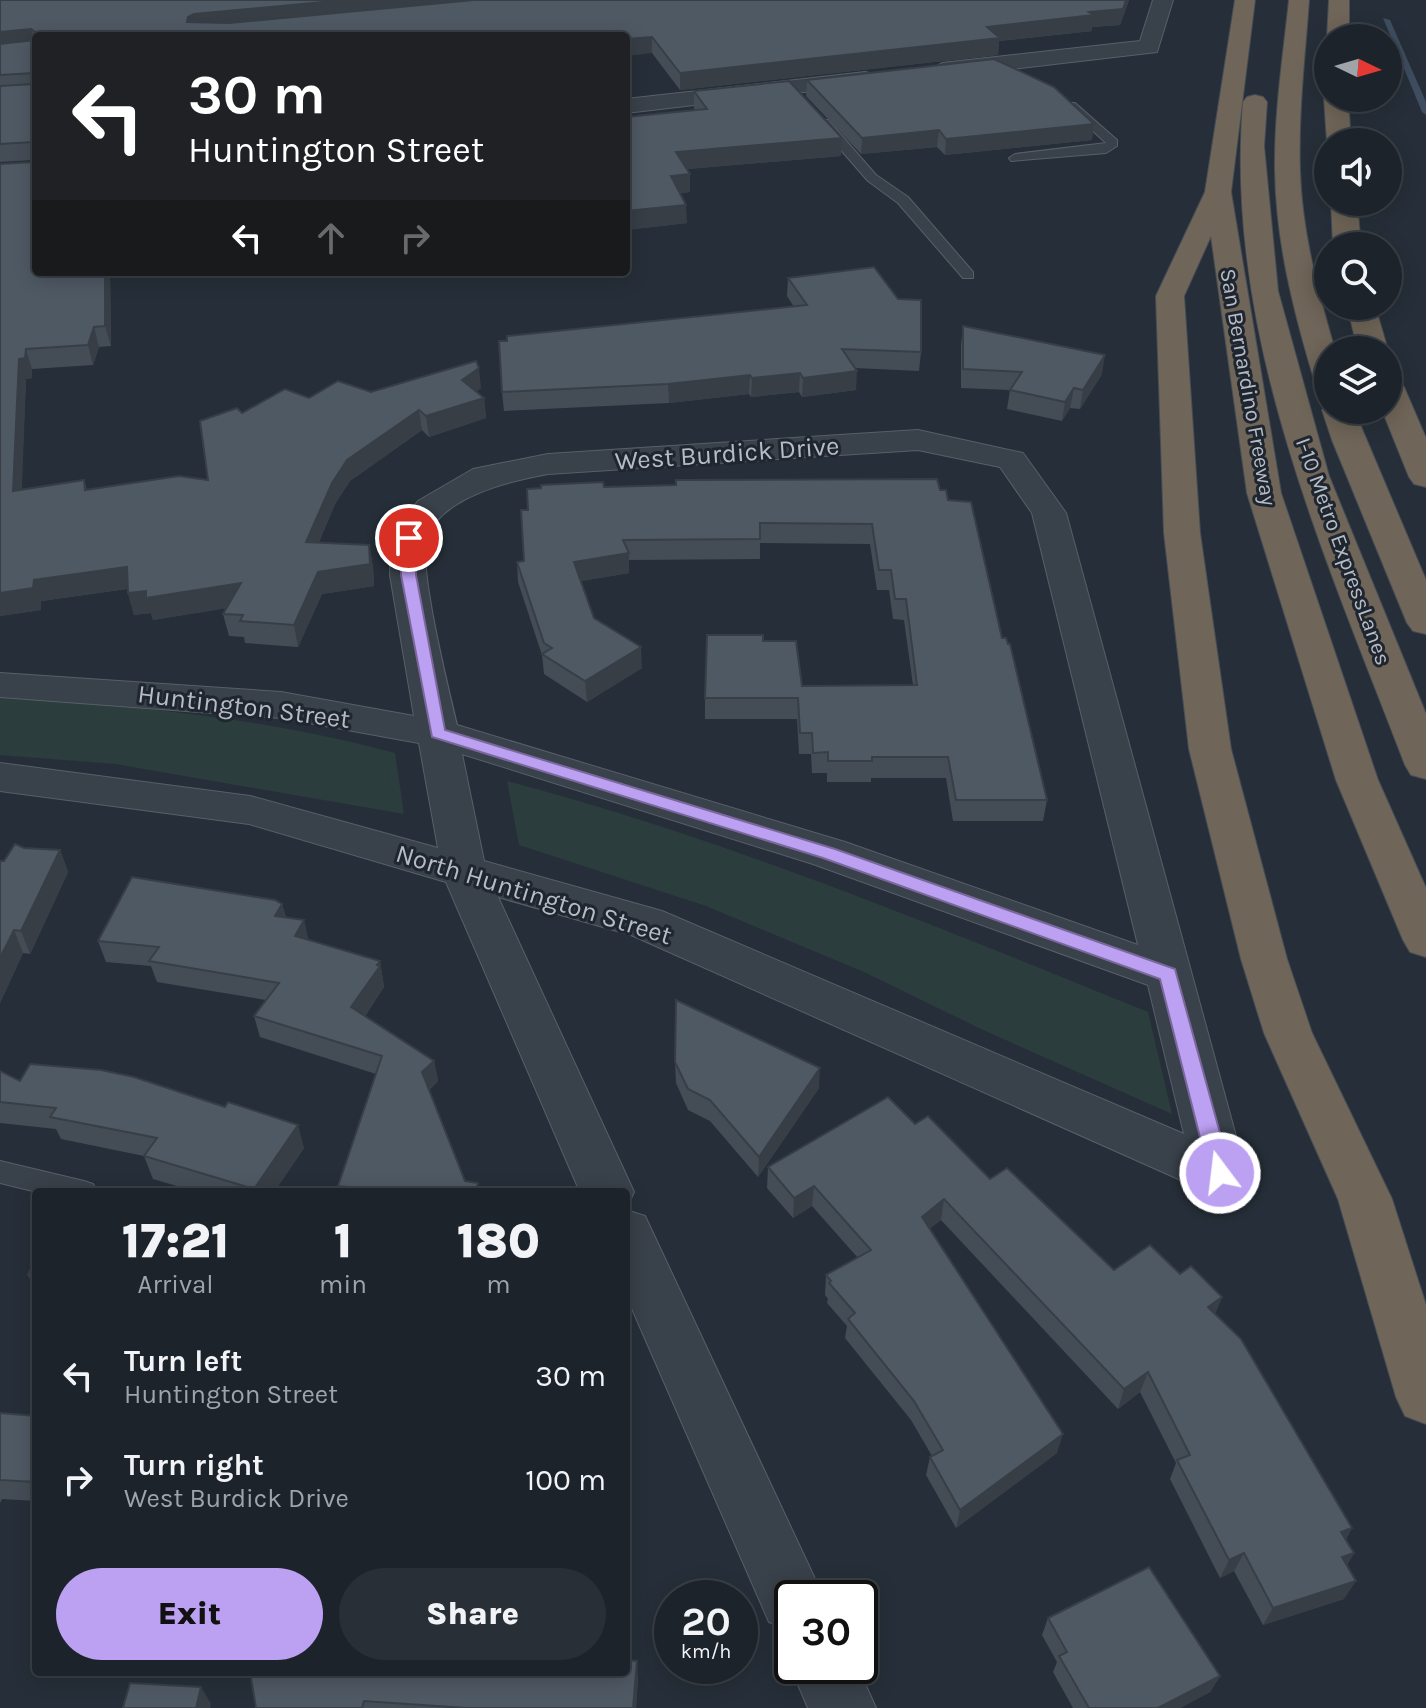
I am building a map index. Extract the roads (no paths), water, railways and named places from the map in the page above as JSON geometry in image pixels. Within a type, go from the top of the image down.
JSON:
[{"type":"highway","name":"San Bernardino Freeway","points":[[1245,0],[1218,192],[1264,493],[1357,780],[1426,940]]},
{"type":"highway","name":"I-10 Metro ExpressLanes","points":[[1267,0],[1252,146],[1264,291],[1312,476],[1426,765]]},
{"type":"highway","points":[[1299,0],[1288,195],[1304,298],[1316,336]]},
{"type":"highway","points":[[1338,24],[1339,0]]},
{"type":"highway","points":[[1218,192],[1170,296],[1182,533],[1210,749],[1264,959],[1288,1033],[1365,1199],[1426,1397]]},
{"type":"highway","points":[[1402,420],[1426,476]]},
{"type":"highway","name":"I-10 Metro ExpressLanes","points":[[1343,424],[1426,623]]},
{"type":"street","points":[[926,72],[1149,47],[1163,0]]},
{"type":"street","points":[[630,106],[799,98],[881,77]]},
{"type":"street","name":"West Burdick Drive","points":[[605,1188],[464,872],[408,575],[409,538],[430,508],[485,476],[548,464],[918,440],[1011,460],[1049,513],[1220,1173]]},
{"type":"street","name":"Huntington Street","points":[[0,685],[281,705],[438,733],[829,853],[1168,974]]},
{"type":"street","name":"North Huntington Street","points":[[0,777],[250,810],[646,923],[1220,1173]]},
{"type":"street","points":[[630,1242],[783,1580]]},
{"type":"street","points":[[831,1684],[842,1708]]},
{"type":"lane","points":[[987,65],[1010,77]]},
{"type":"lane","points":[[799,98],[872,178],[903,200],[968,275]]},
{"type":"lane","points":[[1015,158],[1106,149],[1113,143],[1064,101]]},
{"type":"lane","points":[[0,1172],[67,1188]]},
{"type":"waterway","points":[[1386,20],[1426,112]]}]
